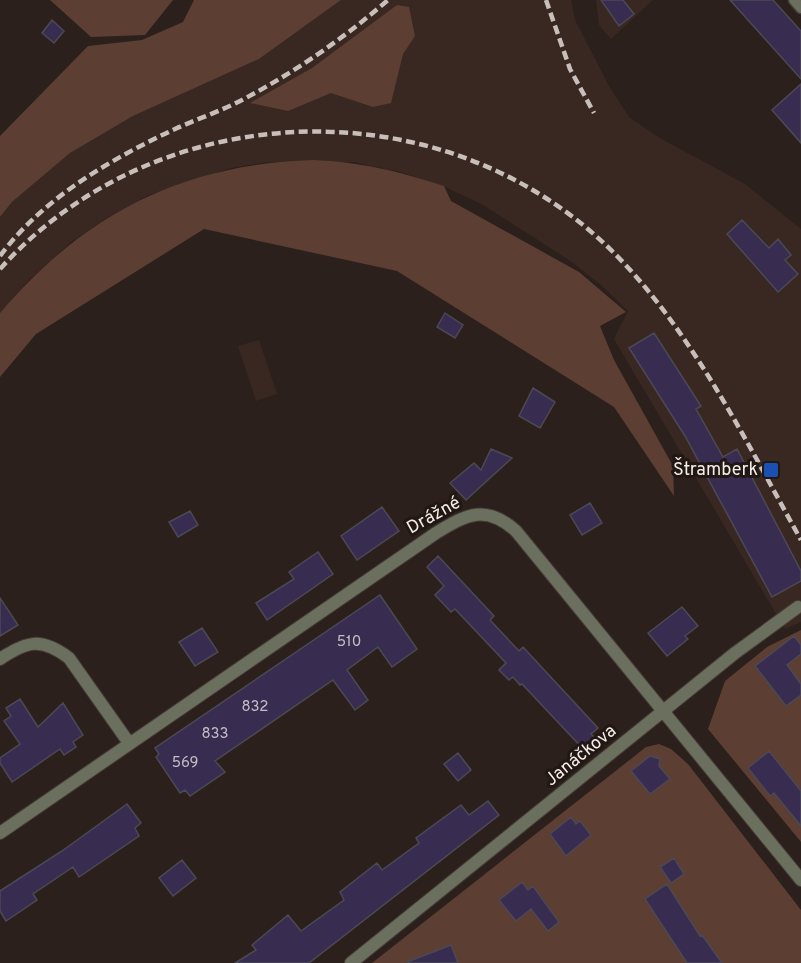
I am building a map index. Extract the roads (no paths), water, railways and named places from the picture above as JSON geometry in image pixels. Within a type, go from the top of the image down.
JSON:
[{"type":"street","name":"Drážné","points":[[0,833],[436,533],[466,515],[479,514],[499,518],[516,531],[665,712]]},
{"type":"street","points":[[798,607],[735,653],[665,712],[801,880]]},
{"type":"street","points":[[0,659],[26,644],[55,648],[69,658],[129,743]]},
{"type":"street","name":"Janáčkova","points":[[351,963],[665,712]]},
{"type":"lane","points":[[794,0],[801,8]]},
{"type":"railway","points":[[0,256],[36,216],[80,182],[127,153],[175,129],[234,104],[281,78],[354,28],[388,0]]},
{"type":"railway","points":[[546,0],[570,69],[594,113]]},
{"type":"railway","points":[[0,269],[65,211],[139,169],[219,142],[302,132],[386,137],[467,159],[544,197],[612,251],[641,282],[667,315],[716,388],[801,540]]},
{"type":"place","name":"Štramberk","points":[[771,470]]}]
